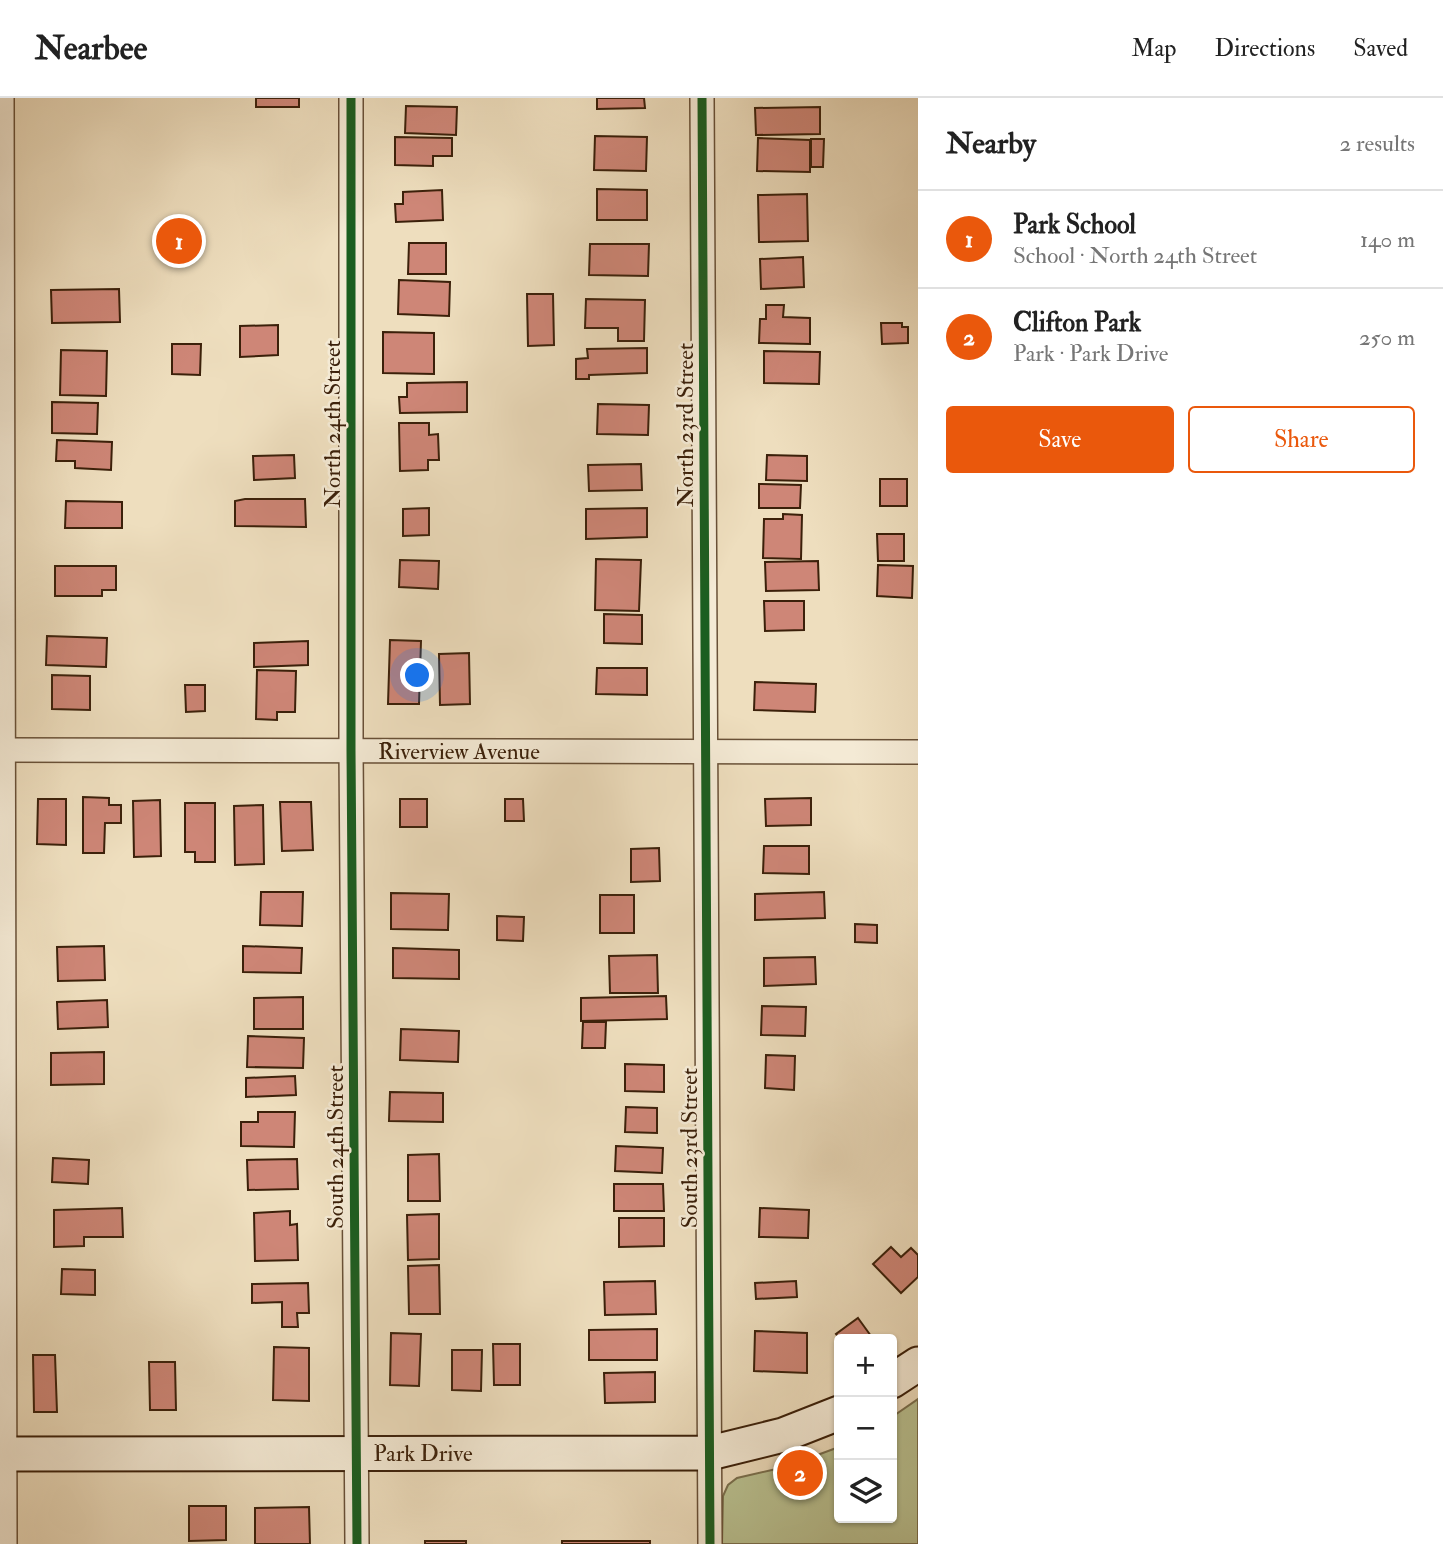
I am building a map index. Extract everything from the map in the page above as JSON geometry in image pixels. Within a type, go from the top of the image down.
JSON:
[{"type":"main road","points":[[897,1378],[918,1364]]},
{"type":"main road","name":"Park Drive","points":[[2,1454],[710,1453],[783,1435],[834,1415]]},
{"type":"street","points":[[2,98],[2,1454],[5,1544]]},
{"type":"street","name":"North 24th Street","points":[[351,98],[351,750]]},
{"type":"street","name":"North 23rd Street","points":[[702,98],[706,752]]},
{"type":"street","name":"Riverview Avenue","points":[[2,750],[918,752]]},
{"type":"street","name":"South 24th Street","points":[[351,750],[357,1544]]},
{"type":"street","name":"South 23rd Street","points":[[706,752],[710,1544]]},
{"type":"green space","points":[[918,1399],[918,1544],[722,1544],[723,1496],[728,1485],[737,1478],[785,1467],[834,1449],[834,1523],[897,1523],[897,1414]]},
{"type":"building","points":[[256,98],[299,98],[299,107],[256,107]]},
{"type":"building","points":[[597,98],[644,98],[645,108],[597,109]]},
{"type":"building","points":[[406,106],[457,107],[456,135],[405,133]]},
{"type":"building","points":[[820,107],[820,134],[756,135],[755,108]]},
{"type":"building","points":[[595,136],[647,137],[646,171],[594,170]]},
{"type":"building","points":[[395,137],[452,138],[452,156],[433,156],[433,166],[395,165]]},
{"type":"building","points":[[758,138],[810,140],[810,172],[757,171]]},
{"type":"building","points":[[811,139],[824,139],[823,167],[811,167]]},
{"type":"building","points":[[597,189],[647,190],[647,220],[597,220]]},
{"type":"building","points":[[442,190],[443,220],[396,222],[395,204],[403,204],[403,192]]},
{"type":"building","points":[[807,194],[808,241],[759,242],[758,195]]},
{"type":"building","points":[[409,243],[446,243],[446,274],[408,274]]},
{"type":"building","points":[[590,244],[649,244],[648,276],[589,275]]},
{"type":"building","points":[[803,257],[804,287],[761,289],[760,259]]},
{"type":"building","points":[[399,280],[450,282],[449,316],[398,314]]},
{"type":"building","points":[[119,289],[120,322],[52,323],[51,290]]},
{"type":"building","points":[[527,294],[553,294],[554,345],[528,346]]},
{"type":"building","points":[[586,299],[645,300],[644,341],[618,341],[618,328],[585,328]]},
{"type":"building","points":[[766,305],[784,305],[783,317],[810,318],[810,344],[759,343],[760,319],[766,319]]},
{"type":"building","points":[[881,323],[902,323],[902,327],[908,327],[908,343],[882,344]]},
{"type":"building","points":[[278,325],[278,355],[240,357],[240,326]]},
{"type":"building","points":[[383,332],[434,333],[434,374],[383,373]]},
{"type":"building","points":[[172,344],[201,344],[200,375],[172,374]]},
{"type":"building","points":[[647,348],[647,373],[589,375],[589,379],[576,379],[576,359],[588,358],[587,349]]},
{"type":"building","points":[[61,350],[107,351],[106,396],[60,395]]},
{"type":"building","points":[[764,351],[820,352],[819,384],[764,383]]},
{"type":"building","points":[[467,382],[467,412],[400,413],[399,397],[407,397],[407,383]]},
{"type":"building","points":[[52,402],[98,403],[97,434],[52,433]]},
{"type":"building","points":[[598,404],[649,405],[648,435],[597,434]]},
{"type":"building","points":[[399,423],[429,423],[429,435],[438,434],[439,460],[428,460],[428,470],[400,471]]},
{"type":"building","points":[[57,440],[112,442],[111,470],[75,468],[75,461],[56,461]]},
{"type":"building","points":[[294,455],[295,478],[254,480],[253,456]]},
{"type":"building","points":[[767,455],[807,456],[807,481],[766,480]]},
{"type":"building","points":[[641,464],[642,490],[589,491],[588,465]]},
{"type":"building","points":[[880,479],[907,479],[907,506],[880,506]]},
{"type":"building","points":[[759,484],[801,485],[800,508],[759,508]]},
{"type":"building","points":[[305,499],[306,527],[235,526],[235,501]]},
{"type":"building","points":[[66,501],[122,502],[122,528],[65,528]]},
{"type":"building","points":[[429,508],[429,535],[403,536],[403,509]]},
{"type":"building","points":[[647,508],[647,537],[586,539],[586,509]]},
{"type":"building","points":[[783,514],[802,515],[801,559],[763,558],[764,519],[783,519]]},
{"type":"building","points":[[877,534],[904,534],[904,561],[878,561]]},
{"type":"building","points":[[596,559],[641,560],[639,611],[595,610]]},
{"type":"building","points":[[400,560],[439,561],[438,589],[399,587]]},
{"type":"building","points":[[818,561],[819,590],[766,591],[765,562]]},
{"type":"building","points":[[878,565],[913,566],[912,598],[877,596]]},
{"type":"building","points":[[55,566],[116,566],[116,590],[102,590],[102,596],[55,596]]},
{"type":"building","points":[[764,601],[804,601],[804,630],[765,631]]},
{"type":"building","points":[[604,614],[642,615],[642,644],[604,643]]},
{"type":"building","points":[[47,636],[107,638],[106,667],[46,665]]},
{"type":"building","points":[[390,640],[421,641],[419,704],[388,704]]},
{"type":"building","points":[[308,641],[308,665],[254,667],[254,643]]},
{"type":"building","points":[[469,653],[470,704],[440,705],[439,654]]},
{"type":"building","points":[[597,668],[647,668],[647,695],[596,694]]},
{"type":"building","points":[[257,670],[296,671],[295,712],[277,712],[277,720],[256,719]]},
{"type":"building","points":[[52,675],[90,676],[90,710],[52,709]]},
{"type":"building","points":[[755,682],[816,684],[815,712],[754,710]]},
{"type":"building","points":[[185,685],[205,685],[205,711],[186,712]]},
{"type":"building","points":[[83,797],[109,798],[109,805],[121,805],[121,823],[105,823],[104,853],[83,853]]},
{"type":"building","points":[[811,798],[811,825],[766,826],[765,799]]},
{"type":"building","points":[[38,799],[66,799],[66,845],[37,844]]},
{"type":"building","points":[[400,799],[427,799],[427,827],[400,827]]},
{"type":"building","points":[[505,799],[523,799],[524,821],[505,821]]},
{"type":"building","points":[[160,800],[161,856],[134,857],[133,801]]},
{"type":"building","points":[[280,802],[311,802],[313,850],[282,851]]},
{"type":"building","points":[[185,803],[215,803],[215,862],[195,862],[195,852],[185,852]]},
{"type":"building","points":[[263,805],[264,864],[235,865],[234,806]]},
{"type":"building","points":[[764,846],[809,846],[809,874],[763,873]]},
{"type":"building","points":[[659,848],[660,881],[631,882],[631,849]]},
{"type":"building","points":[[261,892],[303,892],[302,926],[260,925]]},
{"type":"building","points":[[824,892],[825,918],[755,920],[755,894]]},
{"type":"building","points":[[391,893],[449,894],[448,930],[391,929]]},
{"type":"building","points":[[600,895],[634,895],[634,933],[600,933]]},
{"type":"building","points":[[497,916],[524,917],[523,941],[497,940]]},
{"type":"building","points":[[855,924],[877,925],[877,943],[855,942]]},
{"type":"building","points":[[104,946],[105,980],[58,981],[57,947]]},
{"type":"building","points":[[243,946],[302,948],[301,973],[243,972]]},
{"type":"building","points":[[393,948],[459,950],[459,979],[393,978]]},
{"type":"building","points":[[657,955],[658,993],[610,993],[609,956]]},
{"type":"building","points":[[815,957],[816,984],[764,986],[764,958]]},
{"type":"building","points":[[666,996],[667,1019],[581,1021],[581,998]]},
{"type":"building","points":[[303,997],[303,1029],[254,1029],[254,998]]},
{"type":"building","points":[[107,1000],[108,1027],[58,1029],[57,1002]]},
{"type":"building","points":[[762,1006],[806,1007],[805,1036],[761,1035]]},
{"type":"building","points":[[583,1022],[606,1022],[605,1048],[582,1048]]},
{"type":"building","points":[[401,1029],[459,1031],[458,1062],[400,1060]]},
{"type":"building","points":[[248,1036],[304,1038],[303,1068],[247,1067]]},
{"type":"building","points":[[104,1052],[104,1084],[51,1085],[51,1053]]},
{"type":"building","points":[[766,1055],[795,1056],[794,1090],[765,1088]]},
{"type":"building","points":[[625,1064],[664,1065],[664,1092],[625,1091]]},
{"type":"building","points":[[295,1076],[296,1095],[246,1097],[246,1078]]},
{"type":"building","points":[[390,1092],[443,1093],[443,1122],[389,1121]]},
{"type":"building","points":[[626,1107],[657,1108],[657,1133],[625,1132]]},
{"type":"building","points":[[258,1112],[295,1112],[294,1147],[241,1146],[241,1122],[258,1122]]},
{"type":"building","points":[[616,1146],[663,1148],[662,1173],[615,1171]]},
{"type":"building","points":[[439,1154],[440,1201],[408,1201],[408,1155]]},
{"type":"building","points":[[53,1158],[89,1160],[88,1184],[52,1182]]},
{"type":"building","points":[[297,1159],[298,1189],[248,1190],[247,1160]]},
{"type":"building","points":[[614,1184],[663,1184],[664,1211],[614,1211]]},
{"type":"building","points":[[122,1208],[123,1237],[84,1237],[84,1246],[54,1247],[54,1210]]},
{"type":"building","points":[[760,1208],[809,1210],[808,1238],[759,1237]]},
{"type":"building","points":[[290,1211],[290,1225],[297,1224],[298,1260],[255,1261],[254,1213]]},
{"type":"building","points":[[439,1214],[439,1259],[408,1260],[407,1215]]},
{"type":"building","points":[[619,1218],[664,1218],[664,1246],[619,1247]]},
{"type":"building","points":[[891,1247],[901,1257],[911,1248],[918,1255],[918,1277],[901,1293],[873,1264]]},
{"type":"building","points":[[439,1265],[440,1314],[409,1314],[408,1266]]},
{"type":"building","points":[[62,1269],[95,1270],[95,1295],[61,1294]]},
{"type":"building","points":[[655,1281],[656,1314],[605,1315],[604,1282]]},
{"type":"building","points":[[796,1281],[797,1297],[756,1299],[755,1283]]},
{"type":"building","points":[[308,1283],[309,1313],[297,1313],[298,1327],[282,1327],[282,1302],[252,1303],[252,1284]]},
{"type":"building","points":[[858,1318],[870,1334],[836,1334]]},
{"type":"building","points":[[657,1329],[657,1360],[589,1360],[589,1330]]},
{"type":"building","points":[[755,1331],[807,1333],[807,1373],[754,1371]]},
{"type":"building","points":[[391,1333],[421,1334],[419,1386],[390,1385]]},
{"type":"building","points":[[493,1344],[520,1344],[520,1385],[494,1385]]},
{"type":"building","points":[[274,1347],[309,1348],[309,1401],[273,1400]]},
{"type":"building","points":[[452,1350],[482,1350],[481,1391],[452,1390]]},
{"type":"building","points":[[33,1355],[55,1355],[57,1412],[34,1412]]},
{"type":"building","points":[[149,1362],[175,1362],[176,1410],[150,1410]]},
{"type":"building","points":[[655,1372],[655,1402],[605,1403],[604,1373]]},
{"type":"building","points":[[189,1506],[226,1506],[226,1540],[189,1541]]},
{"type":"building","points":[[309,1507],[310,1544],[255,1544],[255,1508]]},
{"type":"building","points":[[425,1541],[466,1541],[466,1544],[425,1544]]},
{"type":"building","points":[[562,1541],[650,1541],[650,1544],[562,1544]]},
{"type":"cycle path","points":[[351,98],[351,750],[357,1544]]},
{"type":"cycle path","points":[[702,98],[710,1544]]},
{"type":"place","name":"Park School","points":[[179,241]]},
{"type":"place","name":"Clifton Park","points":[[800,1473]]}]
